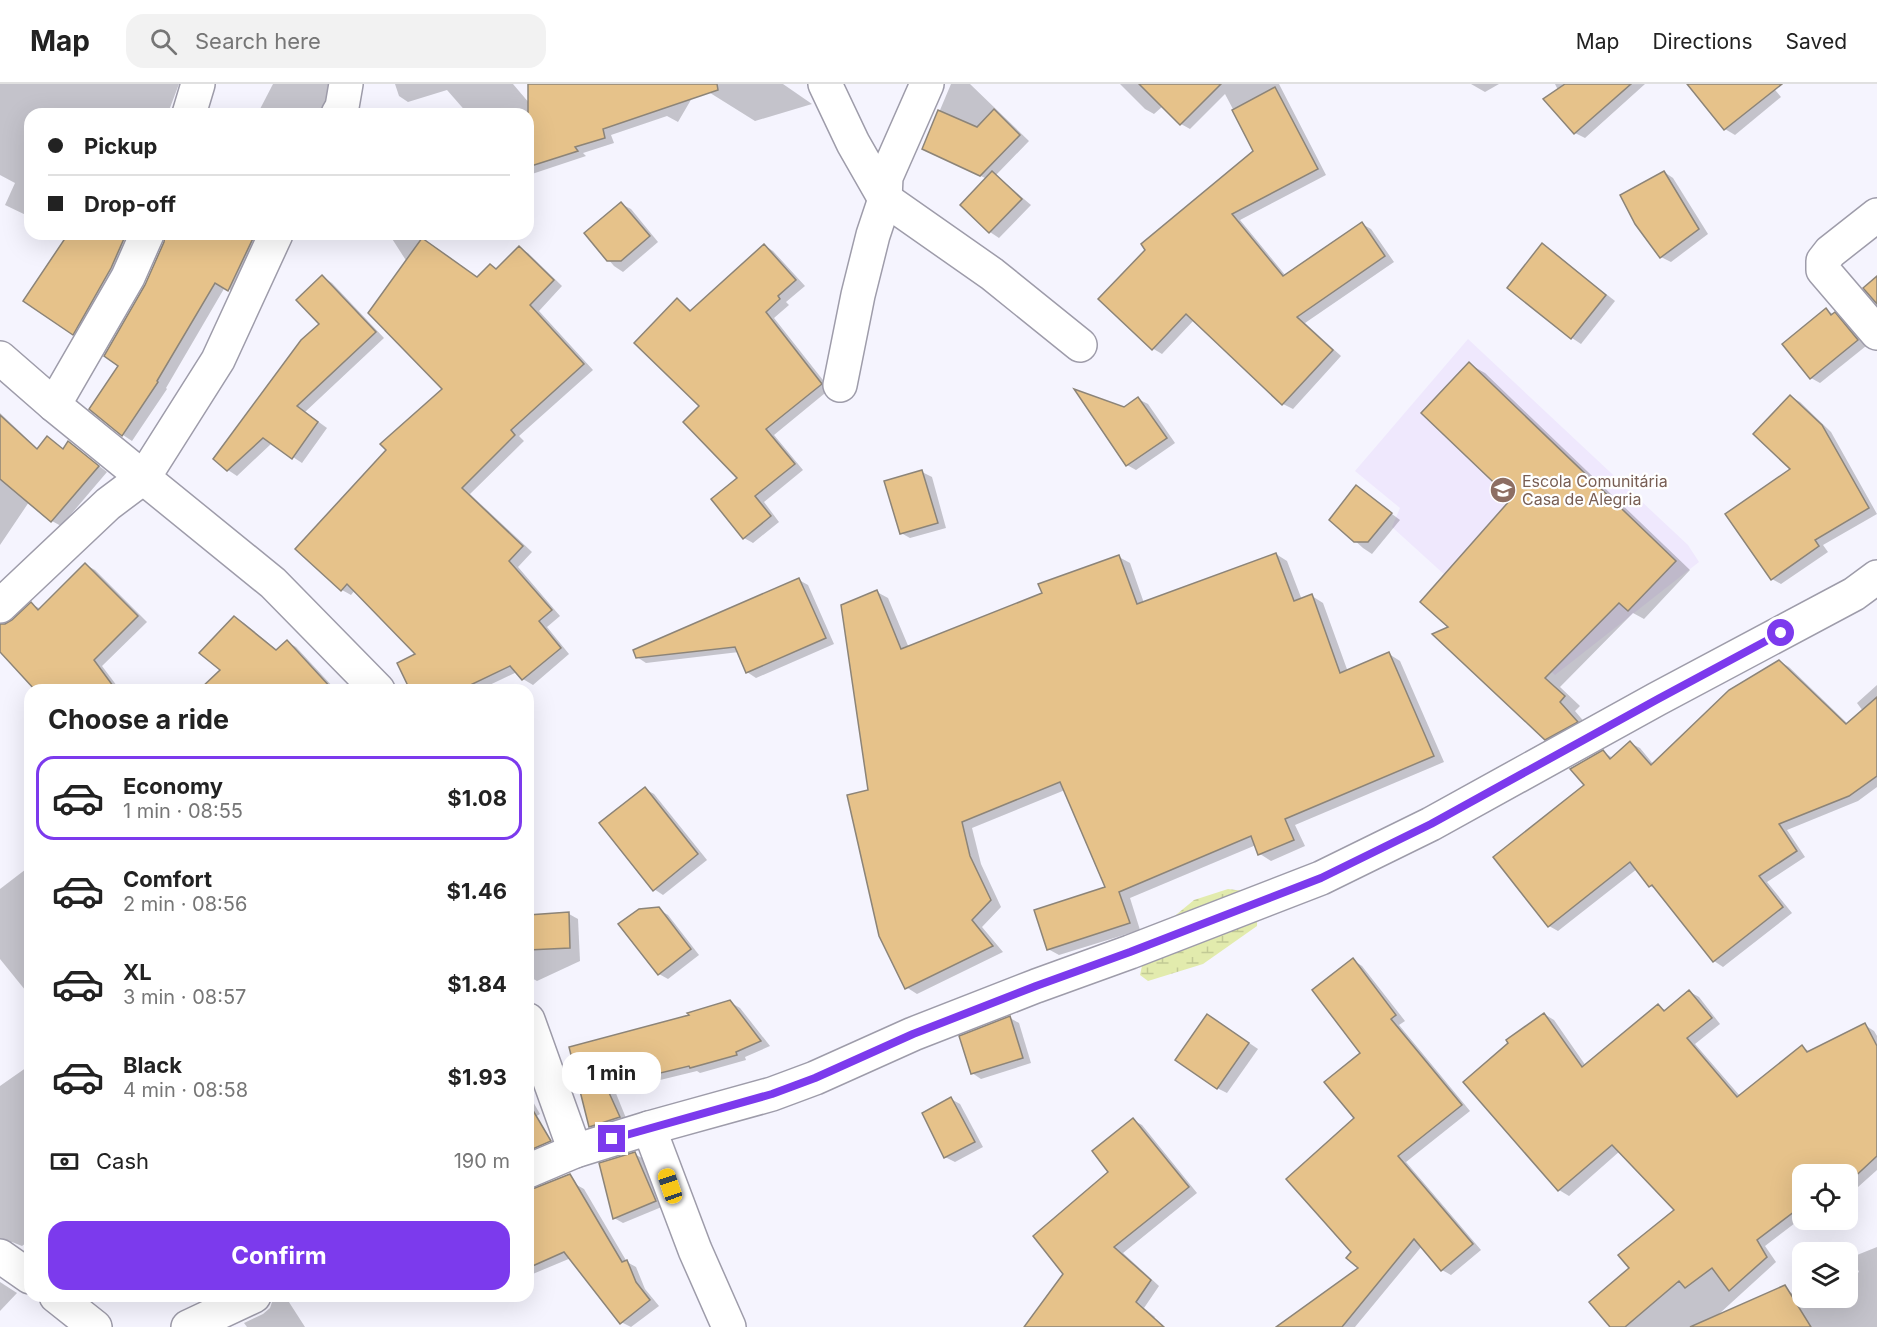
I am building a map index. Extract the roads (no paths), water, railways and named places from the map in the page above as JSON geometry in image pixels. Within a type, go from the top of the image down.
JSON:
[{"type":"street","points":[[191,108],[198,84]]},
{"type":"street","points":[[341,108],[346,84]]},
{"type":"street","points":[[825,84],[853,143],[885,199],[992,274],[1080,345]]},
{"type":"street","points":[[840,385],[858,295],[885,199],[886,177],[927,84]]},
{"type":"street","points":[[1877,215],[1830,252],[1823,261],[1823,270],[1877,333]]},
{"type":"street","points":[[54,405],[128,277],[144,240]]},
{"type":"street","points":[[0,606],[108,504],[144,477],[219,360],[273,240]]},
{"type":"street","points":[[0,358],[54,405],[273,582],[372,684]]},
{"type":"street","points":[[534,1168],[574,1151],[783,1090],[913,1034],[1024,990],[1130,952],[1321,878],[1441,818],[1854,594],[1877,577]]},
{"type":"street","points":[[534,1037],[574,1151]]},
{"type":"street","points":[[649,1128],[694,1250],[729,1327]]},
{"type":"street","points":[[0,1256],[24,1273]]},
{"type":"street","points":[[64,1302],[95,1327]]},
{"type":"street","points":[[192,1326],[242,1302]]},
{"type":"place","name":"Escola Comunitária Casa de Alegria","points":[[1503,490]]}]
